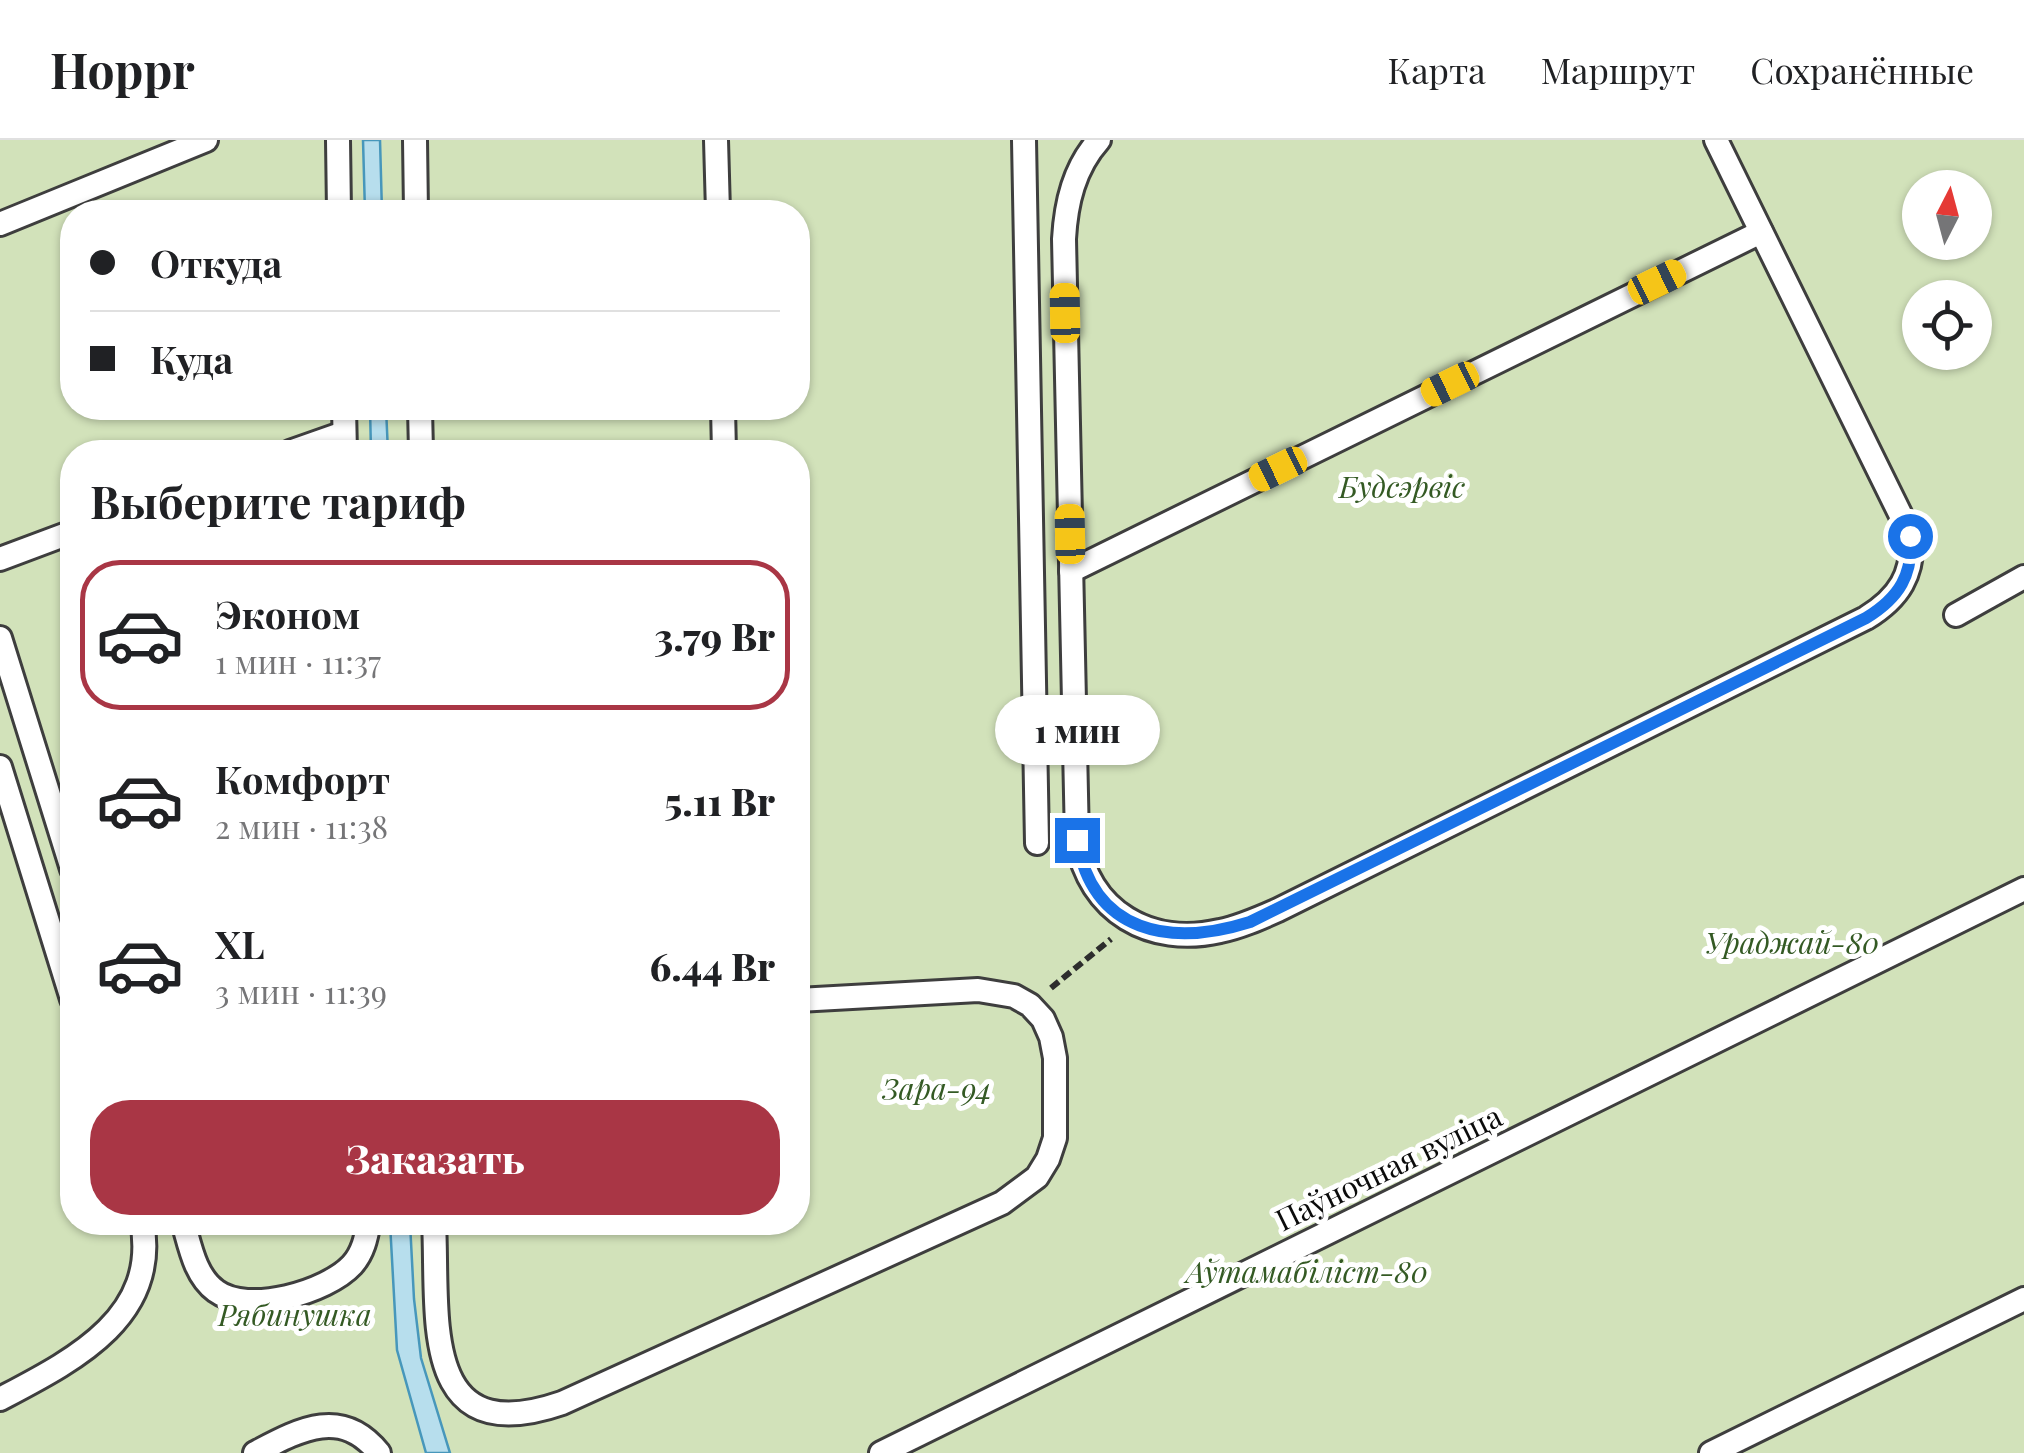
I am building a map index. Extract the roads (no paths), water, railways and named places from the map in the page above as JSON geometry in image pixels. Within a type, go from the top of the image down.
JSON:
[{"type":"lane","points":[[0,224],[206,140]]},
{"type":"lane","points":[[338,140],[340,200]]},
{"type":"lane","points":[[414,140],[416,200]]},
{"type":"lane","points":[[716,140],[718,200]]},
{"type":"lane","points":[[1024,140],[1037,843]]},
{"type":"lane","points":[[1098,140],[1071,190],[1064,239],[1077,840],[1081,862],[1108,906],[1132,922],[1192,936],[1221,931],[1278,910],[1866,618],[1898,592],[1908,575],[1910,536],[1716,140]]},
{"type":"lane","points":[[1070,570],[1760,232]]},
{"type":"lane","points":[[0,559],[60,536]]},
{"type":"lane","points":[[1956,614],[2024,578]]},
{"type":"lane","points":[[0,638],[60,830]]},
{"type":"lane","points":[[0,767],[60,960]]},
{"type":"lane","name":"Паўночная вуліца","points":[[881,1453],[2024,889]]},
{"type":"lane","points":[[435,1235],[440,1351],[449,1385],[460,1401],[474,1411],[516,1418],[539,1412],[1022,1192],[1037,1177],[1048,1159],[1057,1117],[1051,1037],[1044,1019],[1030,1004],[1014,996],[978,990],[810,999]]},
{"type":"lane","points":[[0,1400],[79,1352],[127,1307],[139,1288],[145,1265],[143,1235]]},
{"type":"lane","points":[[187,1235],[204,1280],[216,1292],[250,1304],[285,1298],[345,1272],[360,1253],[365,1235]]},
{"type":"lane","points":[[1711,1453],[2024,1299]]},
{"type":"lane","points":[[255,1453],[292,1434],[328,1426],[347,1428],[364,1437],[380,1453]]},
{"type":"water","points":[[363,140],[380,140],[382,200],[365,200]]},
{"type":"water","points":[[370,420],[387,420],[387,440],[371,440]]},
{"type":"water","points":[[391,1235],[411,1235],[421,1358],[450,1453],[426,1453],[397,1350]]},
{"type":"park label","name":"Будсэрвіс","points":[[1402,488]]},
{"type":"park label","name":"Ураджай-80","points":[[1792,944]]},
{"type":"park label","name":"Зара-94","points":[[937,1090]]},
{"type":"park label","name":"Аўтамабіліст-80","points":[[1307,1273]]},
{"type":"park label","name":"Рябинушка","points":[[295,1316]]}]
